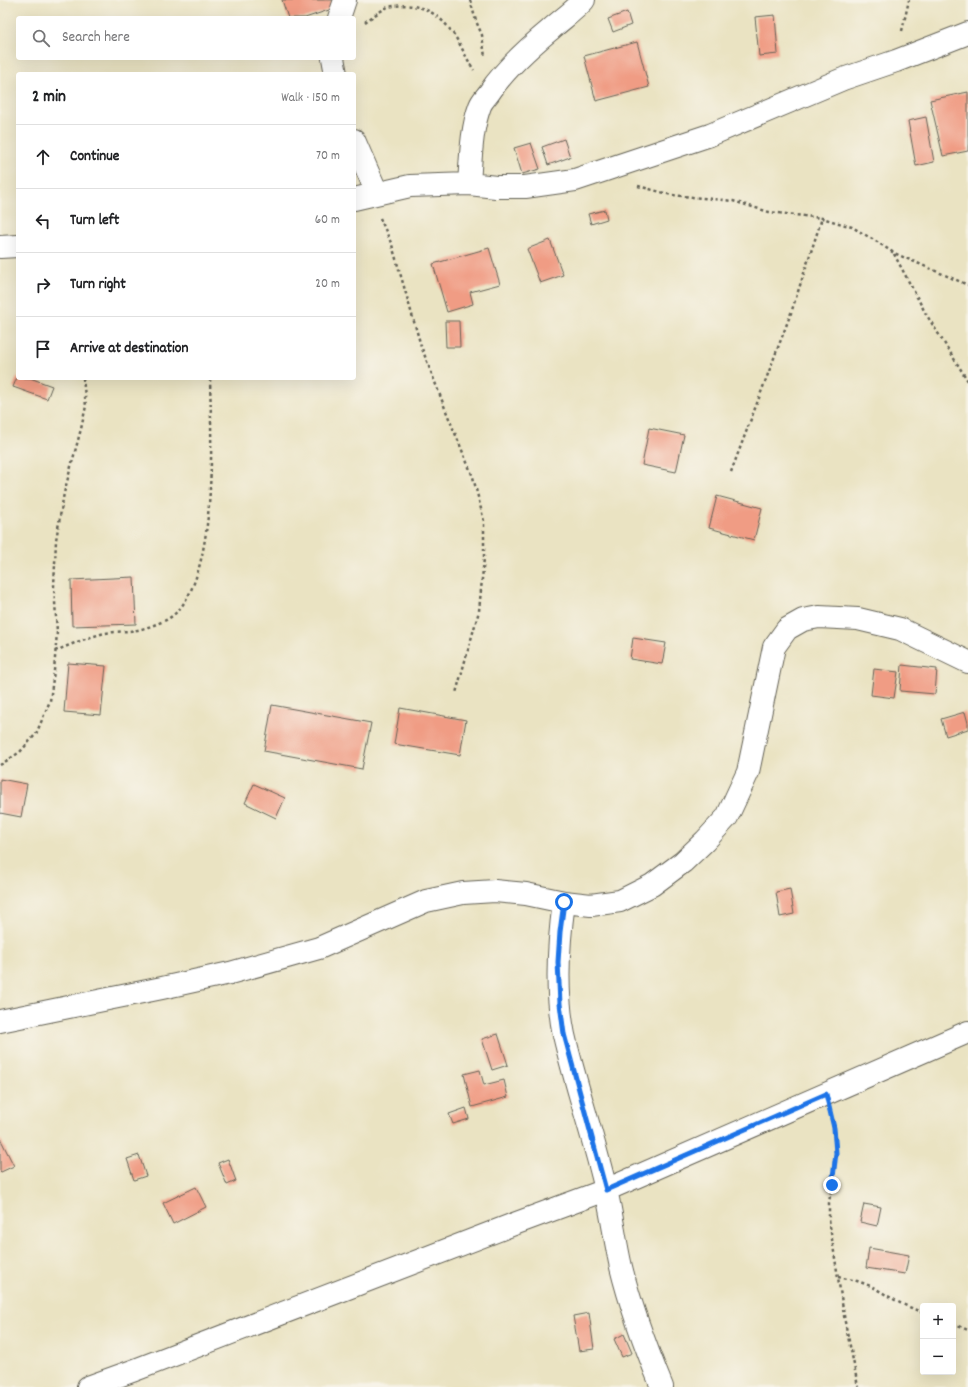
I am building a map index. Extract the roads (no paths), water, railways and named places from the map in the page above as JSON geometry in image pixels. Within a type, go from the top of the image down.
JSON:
[{"type":"street","points":[[340,16],[345,0]]},
{"type":"street","points":[[469,184],[476,124],[484,86],[495,84],[520,56],[551,28],[575,10],[584,0]]},
{"type":"street","points":[[356,149],[367,196],[410,186],[469,184],[496,187],[525,187],[575,180],[710,135],[843,79],[896,61],[968,33]]},
{"type":"street","points":[[333,60],[336,72]]},
{"type":"street","points":[[0,247],[16,246]]},
{"type":"street","points":[[0,1021],[230,973],[319,948],[426,901],[463,893],[495,891],[526,894],[564,902],[592,905],[620,901],[652,885],[683,862],[727,817],[748,772],[774,647],[787,629],[803,620],[819,617],[858,619],[900,629],[968,662]]},
{"type":"street","points":[[564,902],[558,962],[560,1004],[564,1034],[606,1190],[621,1267],[641,1335],[662,1387]]},
{"type":"street","points":[[88,1387],[606,1190],[968,1032]]}]
